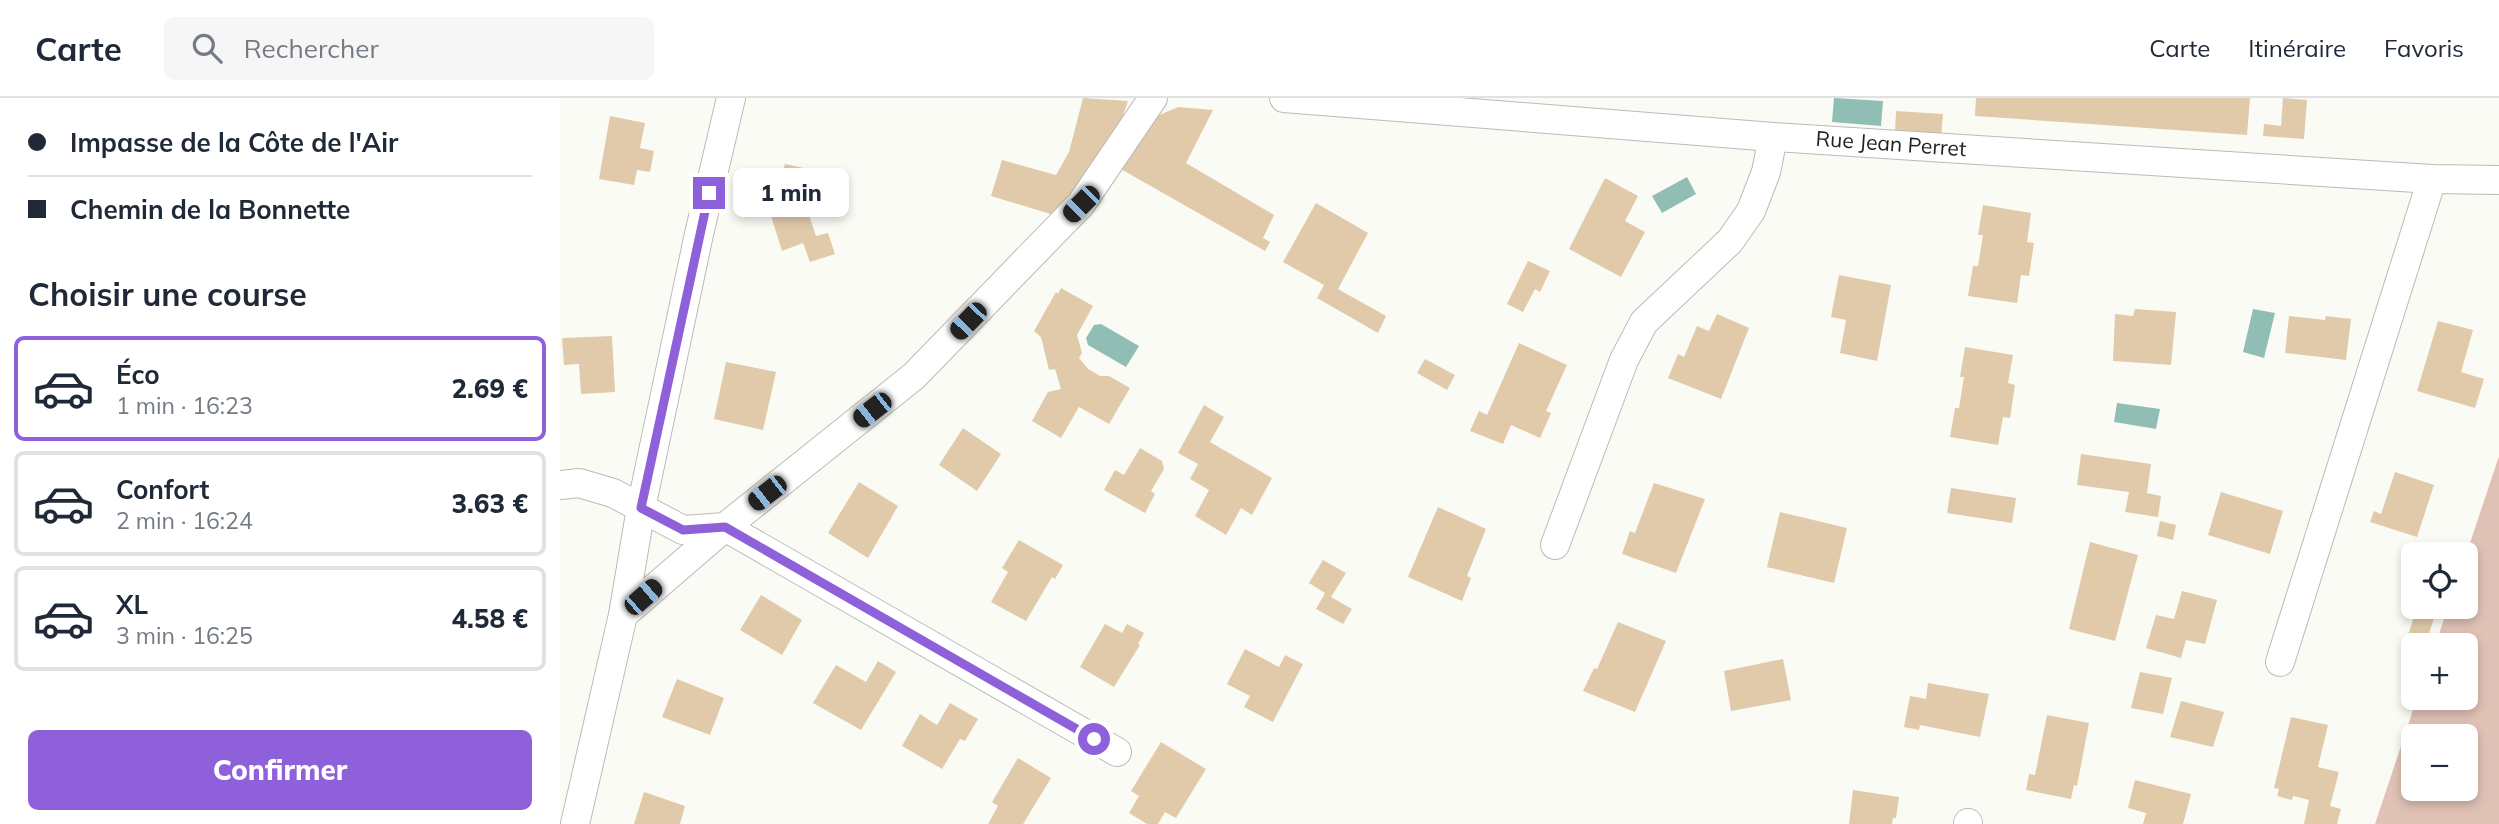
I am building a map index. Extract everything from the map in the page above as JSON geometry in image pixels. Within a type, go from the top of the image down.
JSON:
[{"type":"street","points":[[575,824],[623,615],[641,508],[731,98]]},
{"type":"street","points":[[623,615],[725,527],[914,376],[1081,204],[1153,98]]},
{"type":"street","name":"Rue Jean Perret","points":[[1283,98],[1773,137],[2499,180]]},
{"type":"street","points":[[1555,545],[1629,350],[1644,323],[1730,241],[1751,211],[1766,172],[1773,137]]},
{"type":"street","points":[[2280,662],[2431,178]]},
{"type":"street","points":[[560,485],[579,483],[613,493],[683,530],[725,527],[1117,752]]},
{"type":"shaded area","points":[[2499,456],[2499,824],[2375,824],[2401,746],[2401,801],[2478,801],[2478,724],[2408,724],[2413,710],[2478,710],[2478,633],[2439,633],[2444,619],[2478,619],[2478,542],[2470,542]]},
{"type":"water","points":[[1834,98],[1883,101],[1881,126],[1832,122]]},
{"type":"water","points":[[1687,177],[1696,194],[1662,213],[1652,196]]},
{"type":"water","points":[[2253,309],[2275,313],[2264,358],[2243,352]]},
{"type":"water","points":[[1101,324],[1139,346],[1126,367],[1088,345],[1086,338],[1094,325]]},
{"type":"water","points":[[2117,403],[2160,409],[2156,429],[2114,422]]},
{"type":"building","points":[[1083,98],[1128,101],[1115,139],[1081,186],[1054,215],[991,196],[1002,160],[1056,175],[1069,152]]},
{"type":"building","points":[[1976,98],[2250,98],[2247,135],[1975,116]]},
{"type":"building","points":[[2283,98],[2307,100],[2304,139],[2263,136],[2264,124],[2281,126]]},
{"type":"building","points":[[1178,107],[1213,110],[1186,163],[1274,215],[1263,238],[1270,242],[1265,251],[1119,168],[1150,119]]},
{"type":"building","points":[[1896,111],[1943,114],[1941,138],[1895,134]]},
{"type":"building","points":[[610,116],[645,123],[640,148],[654,151],[650,172],[637,170],[634,185],[599,179]]},
{"type":"building","points":[[785,164],[822,172],[815,207],[806,206],[816,236],[828,233],[835,254],[810,262],[803,243],[782,251],[767,203],[769,195],[776,195]]},
{"type":"building","points":[[1605,178],[1638,196],[1625,221],[1645,232],[1621,277],[1569,249]]},
{"type":"building","points":[[1316,203],[1368,233],[1338,289],[1386,316],[1378,333],[1317,298],[1324,285],[1283,262]]},
{"type":"building","points":[[1983,205],[2031,213],[2027,242],[2034,243],[2029,276],[2021,275],[2017,303],[1968,296],[1973,266],[1978,266],[1983,235],[1978,235]]},
{"type":"building","points":[[1528,261],[1550,271],[1540,292],[1535,289],[1523,312],[1507,304]]},
{"type":"building","points":[[1839,275],[1891,285],[1877,361],[1840,353],[1846,320],[1831,317]]},
{"type":"building","points":[[1061,288],[1093,306],[1077,335],[1082,353],[1079,358],[1088,369],[1100,376],[1109,376],[1130,388],[1109,424],[1079,407],[1061,438],[1032,421],[1048,392],[1061,389],[1055,369],[1049,370],[1041,337],[1034,331],[1056,292],[1058,294]]},
{"type":"building","points":[[2135,309],[2176,312],[2171,365],[2113,361],[2115,314],[2133,316]]},
{"type":"building","points":[[1717,314],[1749,328],[1721,399],[1668,378],[1678,354],[1684,357],[1697,326],[1709,331]]},
{"type":"building","points":[[2289,316],[2325,320],[2326,316],[2351,319],[2346,360],[2285,353]]},
{"type":"building","points":[[2438,321],[2473,330],[2461,372],[2484,379],[2475,408],[2417,391]]},
{"type":"building","points":[[612,336],[615,392],[581,394],[579,364],[564,365],[562,338]]},
{"type":"building","points":[[1519,343],[1567,365],[1546,411],[1551,413],[1540,438],[1511,425],[1503,444],[1470,431],[1479,411],[1487,415]]},
{"type":"building","points":[[1965,347],[2013,355],[2008,383],[2015,385],[2010,418],[2003,417],[1998,445],[1950,437],[1955,408],[1959,408]]},
{"type":"building","points":[[1425,359],[1455,375],[1447,390],[1417,373]]},
{"type":"building","points":[[726,362],[776,372],[763,430],[714,419]]},
{"type":"building","points":[[1204,405],[1224,417],[1210,442],[1272,478],[1252,515],[1241,508],[1226,535],[1195,516],[1209,490],[1190,479],[1198,464],[1178,453]]},
{"type":"building","points":[[963,428],[1001,454],[977,491],[939,465]]},
{"type":"building","points":[[1140,448],[1162,461],[1164,469],[1151,491],[1155,494],[1145,513],[1104,490],[1115,470],[1124,475]]},
{"type":"building","points":[[2081,454],[2151,464],[2147,493],[2161,496],[2158,517],[2125,512],[2129,492],[2077,485]]},
{"type":"building","points":[[2395,472],[2434,485],[2417,537],[2370,522],[2374,511],[2381,514]]},
{"type":"building","points":[[859,482],[898,506],[868,558],[828,533]]},
{"type":"building","points":[[1654,483],[1705,499],[1676,573],[1622,554],[1630,531],[1635,533]]},
{"type":"building","points":[[1951,488],[2016,498],[2012,523],[1947,513]]},
{"type":"building","points":[[2221,492],[2283,511],[2270,554],[2208,535]]},
{"type":"building","points":[[1438,507],[1486,529],[1467,576],[1471,578],[1462,601],[1408,577]]},
{"type":"building","points":[[1780,512],[1847,528],[1834,583],[1767,567]]},
{"type":"building","points":[[2160,521],[2176,525],[2173,540],[2157,536]]},
{"type":"building","points":[[1019,540],[1063,565],[1055,579],[1052,577],[1026,621],[991,602],[1008,572],[1002,568]]},
{"type":"building","points":[[2090,542],[2138,555],[2115,641],[2069,629]]},
{"type":"building","points":[[1323,560],[1346,573],[1331,597],[1352,609],[1343,624],[1316,609],[1325,593],[1309,583]]},
{"type":"building","points":[[2182,591],[2217,600],[2205,644],[2186,640],[2181,658],[2146,648],[2156,615],[2174,619]]},
{"type":"building","points":[[761,595],[802,620],[782,655],[740,630]]},
{"type":"building","points":[[2413,619],[2434,619],[2429,633],[2409,633]]},
{"type":"building","points":[[1618,622],[1666,641],[1635,712],[1583,691],[1594,668],[1597,669]]},
{"type":"building","points":[[1105,624],[1122,633],[1127,624],[1144,633],[1138,644],[1140,645],[1114,687],[1080,667]]},
{"type":"building","points":[[1245,649],[1279,667],[1285,655],[1303,664],[1273,722],[1244,707],[1250,696],[1227,684]]},
{"type":"building","points":[[1783,659],[1791,700],[1731,711],[1724,671]]},
{"type":"building","points":[[878,661],[896,672],[861,730],[813,703],[836,665],[866,682]]},
{"type":"building","points":[[2140,672],[2172,678],[2163,714],[2131,708]]},
{"type":"building","points":[[677,679],[724,698],[710,735],[662,717]]},
{"type":"building","points":[[1928,683],[1989,694],[1980,737],[1920,725],[1919,730],[1904,727],[1910,696],[1926,699]]},
{"type":"building","points":[[2181,701],[2224,712],[2213,747],[2170,737]]},
{"type":"building","points":[[950,703],[978,719],[965,741],[960,739],[942,769],[902,746],[920,714],[937,725]]},
{"type":"building","points":[[2047,715],[2089,723],[2077,786],[2074,785],[2071,799],[2026,790],[2029,774],[2035,775]]},
{"type":"building","points":[[2291,717],[2328,725],[2318,767],[2339,772],[2330,806],[2341,809],[2337,824],[2304,824],[2309,800],[2293,796],[2292,800],[2277,796],[2279,789],[2274,788]]},
{"type":"building","points":[[1161,742],[1206,769],[1176,818],[1165,812],[1158,824],[1147,824],[1129,813],[1139,796],[1131,791]]},
{"type":"building","points":[[1018,758],[1051,778],[1023,824],[988,824],[998,806],[992,802]]},
{"type":"building","points":[[2135,780],[2191,794],[2183,824],[2143,824],[2146,813],[2128,808]]},
{"type":"building","points":[[1853,790],[1899,797],[1896,818],[1893,818],[1892,824],[1849,824]]},
{"type":"building","points":[[644,792],[685,806],[680,824],[634,824]]},
{"type":"route","points":[[709,193],[641,508],[683,530],[725,527],[1094,739]]}]
